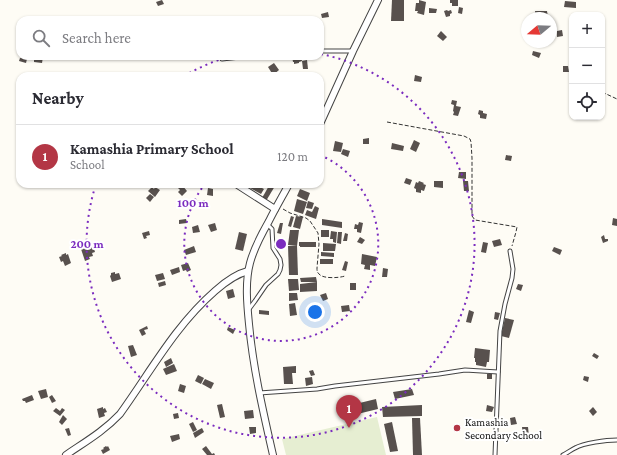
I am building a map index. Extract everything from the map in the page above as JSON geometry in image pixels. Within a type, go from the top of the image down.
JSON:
[{"type":"street","points":[[324,115],[378,0]]},
{"type":"street","points":[[243,188],[276,207]]},
{"type":"street","points":[[273,455],[253,363],[247,297],[248,271],[257,245],[287,188]]},
{"type":"street","points":[[66,455],[104,429],[116,418],[167,344],[207,298],[231,279],[248,271]]},
{"type":"lane","points":[[324,51],[353,51]]},
{"type":"lane","points":[[248,310],[266,285],[278,274],[280,270],[280,259],[273,248],[272,229],[267,224]]},
{"type":"lane","points":[[495,455],[500,331],[513,269],[510,250]]},
{"type":"lane","points":[[259,393],[317,389],[465,370],[498,372]]},
{"type":"lane","points":[[563,455],[579,446],[617,440]]},
{"type":"path","points":[[605,93],[617,99]]},
{"type":"path","points":[[387,122],[464,136],[470,139],[472,158],[472,216],[475,220],[517,227],[510,250]]},
{"type":"path","points":[[276,207],[306,218],[318,232],[319,244],[317,272],[319,275],[326,277],[345,276]]},
{"type":"green space","points":[[377,417],[386,455],[286,455],[282,439]]},
{"type":"building","points":[[162,0],[164,4],[158,6],[156,2]]},
{"type":"building","points":[[392,0],[404,0],[404,21],[391,21]]},
{"type":"building","points":[[419,0],[426,2],[424,15],[417,13],[418,11],[415,11],[416,3],[419,3]]},
{"type":"building","points":[[450,0],[458,0],[458,6],[452,6]]},
{"type":"building","points":[[565,1],[576,2],[576,8],[564,7]]},
{"type":"building","points":[[459,7],[463,8],[462,14],[458,13]]},
{"type":"building","points":[[429,8],[437,9],[436,13],[429,13]]},
{"type":"building","points":[[451,10],[452,13],[450,16],[446,17],[444,11]]},
{"type":"building","points":[[535,11],[547,12],[535,12]]},
{"type":"building","points":[[328,12],[329,17],[324,18],[321,14]]},
{"type":"building","points":[[562,30],[563,36],[557,37],[557,31]]},
{"type":"building","points":[[441,31],[447,37],[443,41],[437,36]]},
{"type":"building","points":[[533,51],[541,53],[539,58],[532,55]]},
{"type":"building","points":[[19,60],[27,60],[26,63]]},
{"type":"building","points":[[34,60],[42,60],[42,63],[34,62]]},
{"type":"building","points":[[293,60],[302,61],[294,64]]},
{"type":"building","points":[[307,60],[308,69],[303,69],[302,61]]},
{"type":"building","points":[[274,63],[279,70],[277,72],[271,72],[268,67]]},
{"type":"building","points":[[563,66],[568,66],[569,72],[563,72]]},
{"type":"building","points":[[415,75],[422,77],[421,82],[414,81]]},
{"type":"building","points":[[452,100],[457,101],[456,106],[461,107],[458,116],[453,115],[454,105],[451,104]]},
{"type":"building","points":[[479,110],[487,114],[486,119],[480,118],[480,115],[478,114]]},
{"type":"building","points":[[369,138],[369,144],[363,144],[363,139]]},
{"type":"building","points":[[414,140],[420,143],[416,152],[410,149]]},
{"type":"building","points":[[335,141],[343,143],[341,152],[333,151]]},
{"type":"building","points":[[392,143],[404,146],[403,151],[391,149]]},
{"type":"building","points":[[343,149],[350,151],[348,157],[341,154]]},
{"type":"building","points":[[506,155],[512,156],[511,161],[505,160]]},
{"type":"building","points":[[459,172],[466,172],[466,179],[458,178]]},
{"type":"building","points":[[406,178],[412,180],[410,185],[404,183]]},
{"type":"building","points":[[419,181],[426,185],[424,191],[421,190],[421,193],[416,192],[416,189],[414,188],[416,182],[418,183]]},
{"type":"building","points":[[434,181],[443,181],[443,188],[434,187]]},
{"type":"building","points":[[463,181],[468,181],[469,191],[464,191]]},
{"type":"building","points":[[151,188],[157,188],[160,190],[155,197],[148,191]]},
{"type":"building","points":[[178,188],[184,188],[187,191],[182,196],[178,192],[180,190]]},
{"type":"building","points":[[208,188],[213,189],[213,196],[207,195]]},
{"type":"building","points":[[250,188],[264,189],[261,194]]},
{"type":"building","points":[[268,188],[274,188],[266,201],[262,198]]},
{"type":"building","points":[[300,189],[310,193],[307,201],[297,196]]},
{"type":"building","points":[[150,194],[154,197],[150,202],[146,198]]},
{"type":"building","points":[[297,199],[307,202],[303,214],[294,211]]},
{"type":"building","points":[[205,200],[205,204],[198,205],[197,201]]},
{"type":"building","points":[[308,201],[314,203],[312,209],[306,208]]},
{"type":"building","points":[[315,206],[319,208],[316,219],[305,215],[307,210],[312,212]]},
{"type":"building","points":[[291,216],[294,217],[291,227],[288,226]]},
{"type":"building","points":[[296,216],[303,217],[300,229],[293,227]]},
{"type":"building","points":[[613,218],[617,219],[617,226],[612,225]]},
{"type":"building","points":[[186,219],[187,223],[179,224],[179,220]]},
{"type":"building","points":[[322,219],[342,222],[342,228],[322,225]]},
{"type":"building","points":[[359,222],[363,223],[361,233],[357,232],[357,229],[354,229],[355,224],[358,225]]},
{"type":"building","points":[[215,223],[217,230],[211,232],[208,225]]},
{"type":"building","points":[[280,223],[283,223],[281,234],[277,233]]},
{"type":"building","points":[[198,225],[200,232],[193,233],[192,227]]},
{"type":"building","points":[[290,230],[299,230],[297,246],[288,245]]},
{"type":"building","points":[[321,230],[329,230],[329,237],[321,237]]},
{"type":"building","points":[[149,231],[150,235],[146,236],[147,238],[144,239],[142,233]]},
{"type":"building","points":[[331,231],[337,232],[336,243],[333,242],[333,239],[330,239]]},
{"type":"building","points":[[239,232],[247,234],[243,251],[235,249]]},
{"type":"building","points":[[338,232],[342,232],[341,244],[337,243]]},
{"type":"building","points":[[345,233],[348,234],[347,241],[343,241]]},
{"type":"building","points":[[604,235],[605,239],[608,239],[608,241],[603,243],[601,237]]},
{"type":"building","points":[[360,237],[365,240],[362,244],[357,242]]},
{"type":"building","points":[[500,239],[502,245],[494,247],[492,241]]},
{"type":"building","points":[[299,242],[316,242],[316,247],[300,247]]},
{"type":"building","points":[[483,242],[488,243],[486,253],[481,252]]},
{"type":"building","points":[[89,243],[90,248],[93,246],[95,252],[92,253],[93,256],[89,257],[90,259],[85,261],[80,246]]},
{"type":"building","points":[[323,243],[336,244],[335,251],[323,251]]},
{"type":"building","points":[[194,246],[196,252],[186,255],[184,250]]},
{"type":"building","points":[[288,246],[297,246],[298,275],[289,275]]},
{"type":"building","points":[[554,247],[562,250],[560,255],[552,251]]},
{"type":"building","points":[[321,252],[334,253],[334,257],[321,256]]},
{"type":"building","points":[[66,253],[66,255],[68,254],[71,263],[65,266],[59,257]]},
{"type":"building","points":[[362,254],[377,257],[375,266],[370,265],[370,270],[364,269],[365,265],[361,264]]},
{"type":"building","points":[[320,259],[333,259],[333,264],[320,264]]},
{"type":"building","points":[[345,261],[348,262],[346,271],[342,270]]},
{"type":"building","points":[[188,263],[191,270],[187,272],[186,270],[183,271],[181,265]]},
{"type":"building","points":[[179,267],[180,272],[172,275],[170,270]]},
{"type":"building","points":[[383,268],[388,269],[387,277],[382,277]]},
{"type":"building","points":[[115,272],[115,274],[119,273],[121,279],[112,282],[110,276],[111,273]]},
{"type":"building","points":[[163,273],[165,279],[157,281],[155,275]]},
{"type":"building","points":[[316,277],[317,282],[301,282],[300,278]]},
{"type":"building","points":[[288,279],[298,279],[299,290],[289,291]]},
{"type":"building","points":[[165,281],[166,285],[159,287],[158,283]]},
{"type":"building","points":[[317,282],[317,291],[300,292],[300,284]]},
{"type":"building","points":[[350,283],[356,283],[356,290],[350,290]]},
{"type":"building","points":[[518,284],[523,285],[521,291],[516,289]]},
{"type":"building","points":[[233,289],[235,297],[228,299],[226,291]]},
{"type":"building","points":[[289,293],[297,293],[298,300],[289,301]]},
{"type":"building","points":[[326,293],[328,299],[323,301],[320,295]]},
{"type":"building","points":[[295,303],[297,315],[290,316],[289,304]]},
{"type":"building","points":[[349,305],[350,311],[342,312],[341,306]]},
{"type":"building","points":[[259,310],[269,311],[269,315],[259,314]]},
{"type":"building","points":[[469,310],[474,312],[471,323],[466,322]]},
{"type":"building","points":[[495,312],[500,313],[498,320],[494,319]]},
{"type":"building","points":[[505,318],[514,320],[509,338],[501,336]]},
{"type":"building","points":[[147,326],[148,329],[144,330],[146,334],[142,336],[139,330]]},
{"type":"building","points":[[228,327],[235,330],[233,334],[227,330]]},
{"type":"building","points":[[133,345],[137,355],[131,357],[128,346]]},
{"type":"building","points":[[475,348],[490,350],[489,362],[487,362],[486,367],[476,365],[474,358]]},
{"type":"building","points":[[594,353],[599,356],[597,359],[592,356]]},
{"type":"building","points":[[171,358],[173,363],[166,367],[164,362]]},
{"type":"building","points":[[174,364],[177,371],[166,375],[163,369]]},
{"type":"building","points":[[296,366],[296,373],[292,373],[293,384],[284,384],[283,367]]},
{"type":"building","points":[[313,370],[315,375],[311,376],[309,371]]},
{"type":"building","points":[[487,374],[492,374],[492,379],[487,379]]},
{"type":"building","points":[[198,375],[204,378],[201,384],[195,381]]},
{"type":"building","points":[[584,376],[589,377],[588,382],[583,380]]},
{"type":"building","points":[[312,377],[313,384],[306,386],[305,378]]},
{"type":"building","points":[[205,379],[214,383],[211,389],[202,384]]},
{"type":"building","points":[[180,384],[186,386],[184,393],[178,391]]},
{"type":"building","points":[[46,389],[48,397],[41,399],[38,391]]},
{"type":"building","points":[[412,389],[414,395],[395,399],[393,392]]},
{"type":"building","points":[[32,395],[34,400],[26,403],[23,401],[22,399]]},
{"type":"building","points":[[52,395],[56,401],[52,403],[49,397]]},
{"type":"building","points":[[376,399],[378,409],[345,417],[343,407]]},
{"type":"building","points":[[222,404],[225,417],[220,418],[217,405]]},
{"type":"building","points":[[422,405],[422,416],[383,417],[382,407]]},
{"type":"building","points":[[487,405],[494,407],[492,412],[486,411]]},
{"type":"building","points":[[103,407],[103,409],[105,408],[107,412],[104,413],[105,416],[99,418],[97,409]]},
{"type":"building","points":[[593,407],[597,412],[593,416],[589,411]]},
{"type":"building","points":[[56,408],[60,411],[62,408],[65,410],[60,416],[53,411]]},
{"type":"building","points":[[253,410],[254,418],[245,419],[244,411]]},
{"type":"building","points":[[178,413],[179,418],[174,419],[173,414]]},
{"type":"building","points":[[63,415],[67,419],[62,425],[59,422]]},
{"type":"building","points":[[515,417],[517,424],[511,425],[510,418]]},
{"type":"building","points":[[412,418],[420,418],[422,455],[413,455]]},
{"type":"building","points":[[193,422],[197,430],[193,432],[189,424]]},
{"type":"building","points":[[392,422],[398,451],[390,452],[384,424]]},
{"type":"building","points":[[249,427],[256,427],[256,433],[250,434]]},
{"type":"building","points":[[522,427],[528,427],[529,436],[523,437]]},
{"type":"building","points":[[69,428],[71,435],[68,436],[65,429]]},
{"type":"building","points":[[202,428],[204,432],[195,438],[193,433]]},
{"type":"building","points":[[179,434],[180,439],[172,442],[170,436]]},
{"type":"building","points":[[108,446],[110,450],[103,454],[101,450]]},
{"type":"building","points":[[206,446],[212,454],[214,453],[215,455],[207,455],[202,449]]},
{"type":"place","name":"Kamashia Primary School","points":[[349,428]]},
{"type":"place","name":"Kamashia Secondary School","points":[[457,428]]}]
